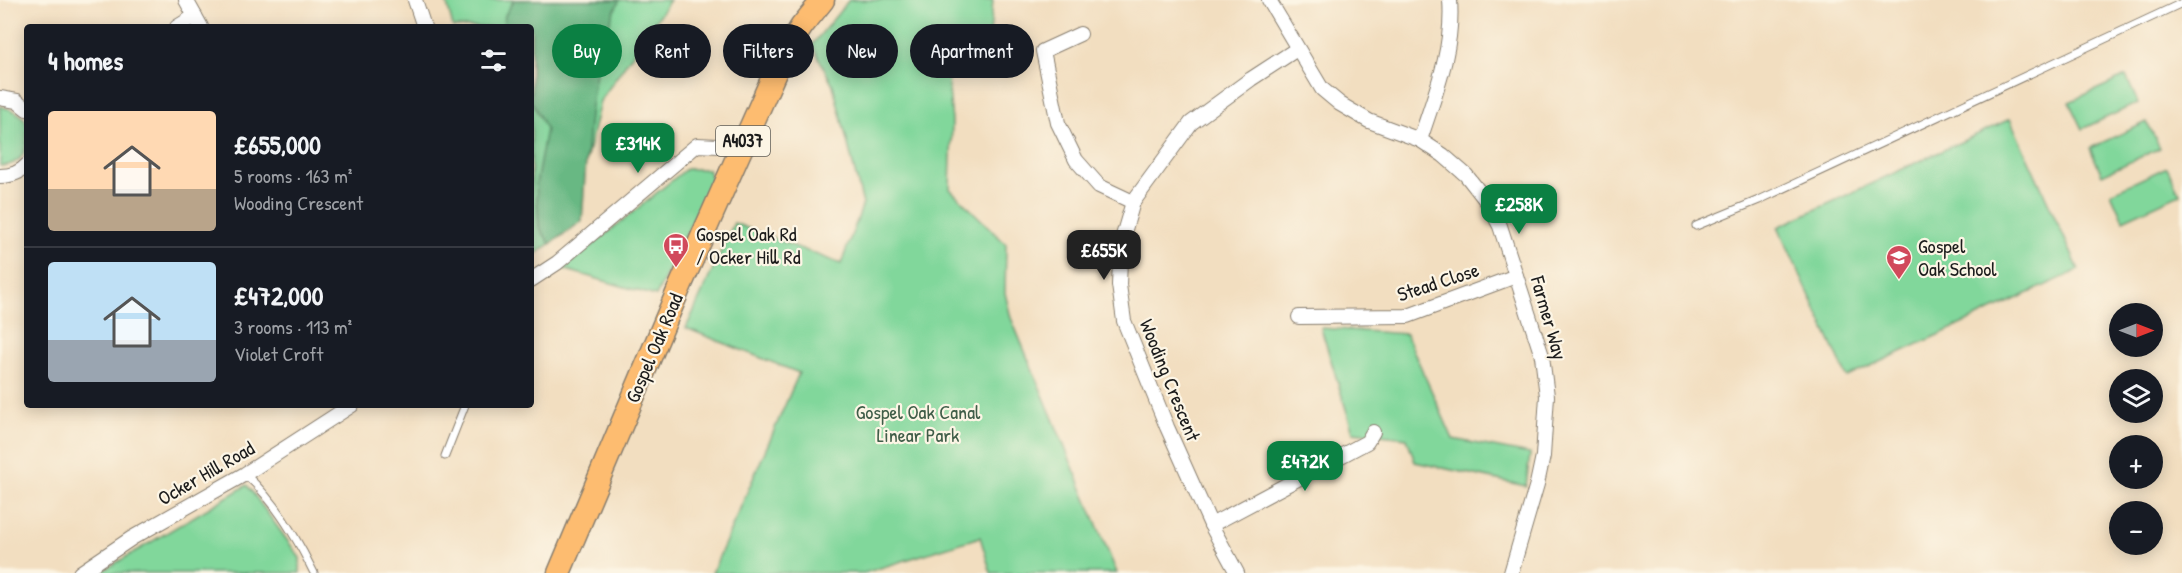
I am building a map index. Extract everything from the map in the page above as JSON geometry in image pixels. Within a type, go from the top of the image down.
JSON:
[{"type":"main road","name":"Gospel Oak Road","points":[[559,573],[740,147],[781,59],[802,26],[823,0]]},
{"type":"street","points":[[186,0],[198,22]]},
{"type":"street","points":[[416,0],[423,24]]},
{"type":"street","name":"Farmer Way","points":[[1269,0],[1322,89],[1340,104],[1369,122],[1420,140],[1443,155],[1466,175],[1488,203],[1500,226],[1542,356],[1547,396],[1543,456],[1538,484],[1512,573]]},
{"type":"street","points":[[1420,140],[1440,84],[1447,52],[1451,15],[1450,0]]},
{"type":"street","points":[[1080,34],[1043,51],[1058,123],[1076,160],[1099,186],[1133,202]]},
{"type":"street","name":"Wooding Crescent","points":[[1237,573],[1211,525],[1152,393],[1124,321],[1119,285],[1120,260],[1123,236],[1133,202],[1191,123],[1297,49]]},
{"type":"street","points":[[0,98],[17,101],[24,107]]},
{"type":"street","points":[[534,278],[557,263],[697,145],[740,147]]},
{"type":"street","points":[[0,176],[7,176],[24,168]]},
{"type":"street","name":"Stead Close","points":[[1299,317],[1408,316],[1516,276]]},
{"type":"street","name":"Ocker Hill Road","points":[[80,573],[132,538],[245,474],[347,408]]},
{"type":"street","points":[[1211,525],[1367,442],[1373,432]]},
{"type":"lane","points":[[1695,226],[1759,200],[2182,3]]},
{"type":"lane","points":[[445,456],[464,408]]},
{"type":"lane","points":[[245,474],[261,489],[303,551],[314,573]]},
{"type":"green space","points":[[446,0],[670,0],[653,24],[634,24],[634,52],[622,69],[622,24],[552,24],[552,78],[616,78],[600,101],[575,209],[566,233],[534,255],[534,24],[452,24]]},
{"type":"green space","points":[[514,0],[620,0],[609,24],[552,24],[552,78],[595,78],[582,221],[550,244],[539,227],[536,184],[546,129],[534,106],[534,24],[504,24],[505,15]]},
{"type":"green space","name":"Gospel Oak Canal Linear Park","points":[[849,0],[993,0],[991,24],[910,24],[910,78],[948,78],[952,121],[950,189],[1006,244],[1005,293],[1011,318],[1117,573],[991,573],[980,537],[864,573],[712,573],[799,373],[686,328],[734,223],[841,264],[863,204],[829,78],[898,78],[898,24],[829,24]]},
{"type":"green space","name":"Gospel Oak Canal Linear Park","points":[[826,28],[826,72],[814,49],[814,43]]},
{"type":"green space","points":[[2126,76],[2138,103],[2082,129],[2069,102]]},
{"type":"green space","points":[[0,106],[20,114],[24,119],[24,152],[13,163],[0,166]]},
{"type":"green space","points":[[2010,119],[2079,270],[1847,377],[1778,227]]},
{"type":"green space","points":[[2147,122],[2160,148],[2102,175],[2090,148]]},
{"type":"green space","points":[[2167,167],[2180,194],[2123,220],[2111,193]]},
{"type":"green space","points":[[686,169],[708,169],[712,181],[656,296],[563,269]]},
{"type":"green space","points":[[1321,328],[1406,334],[1453,439],[1530,454],[1526,486],[1415,462],[1407,438],[1353,432]]},
{"type":"green space","points":[[247,485],[300,558],[300,573],[99,573]]},
{"type":"place","name":"Gospel Oak Rd / Ocker Hill Rd","points":[[676,269]]},
{"type":"place","name":"Gospel Oak School","points":[[1899,281]]}]
